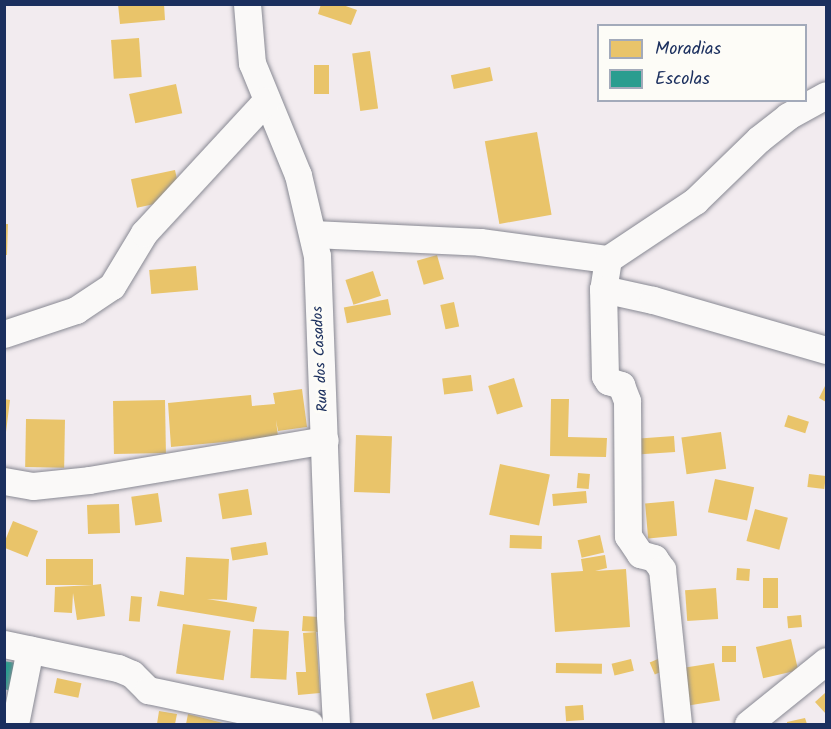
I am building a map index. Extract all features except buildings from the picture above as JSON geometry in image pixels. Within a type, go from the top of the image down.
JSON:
[{"type":"street","name":"Rua dos Casados","points":[[247,4],[252,63],[266,101],[285,137],[298,175],[313,234],[325,440],[330,616],[336,724]]},
{"type":"street","points":[[313,234],[480,242],[608,259],[695,201],[759,139],[788,116],[826,95]]},
{"type":"street","points":[[4,334],[76,310],[112,286],[144,233],[266,101]]},
{"type":"street","points":[[608,259],[603,289],[605,376],[608,381],[621,385],[627,401],[628,536],[640,554],[654,558],[662,569],[678,724]]},
{"type":"street","points":[[603,289],[653,300],[826,350]]},
{"type":"street","points":[[4,481],[33,486],[88,480],[325,440]]},
{"type":"street","points":[[15,724],[17,647],[118,668],[132,674],[148,690],[309,724]]},
{"type":"street","points":[[748,724],[826,661]]}]
